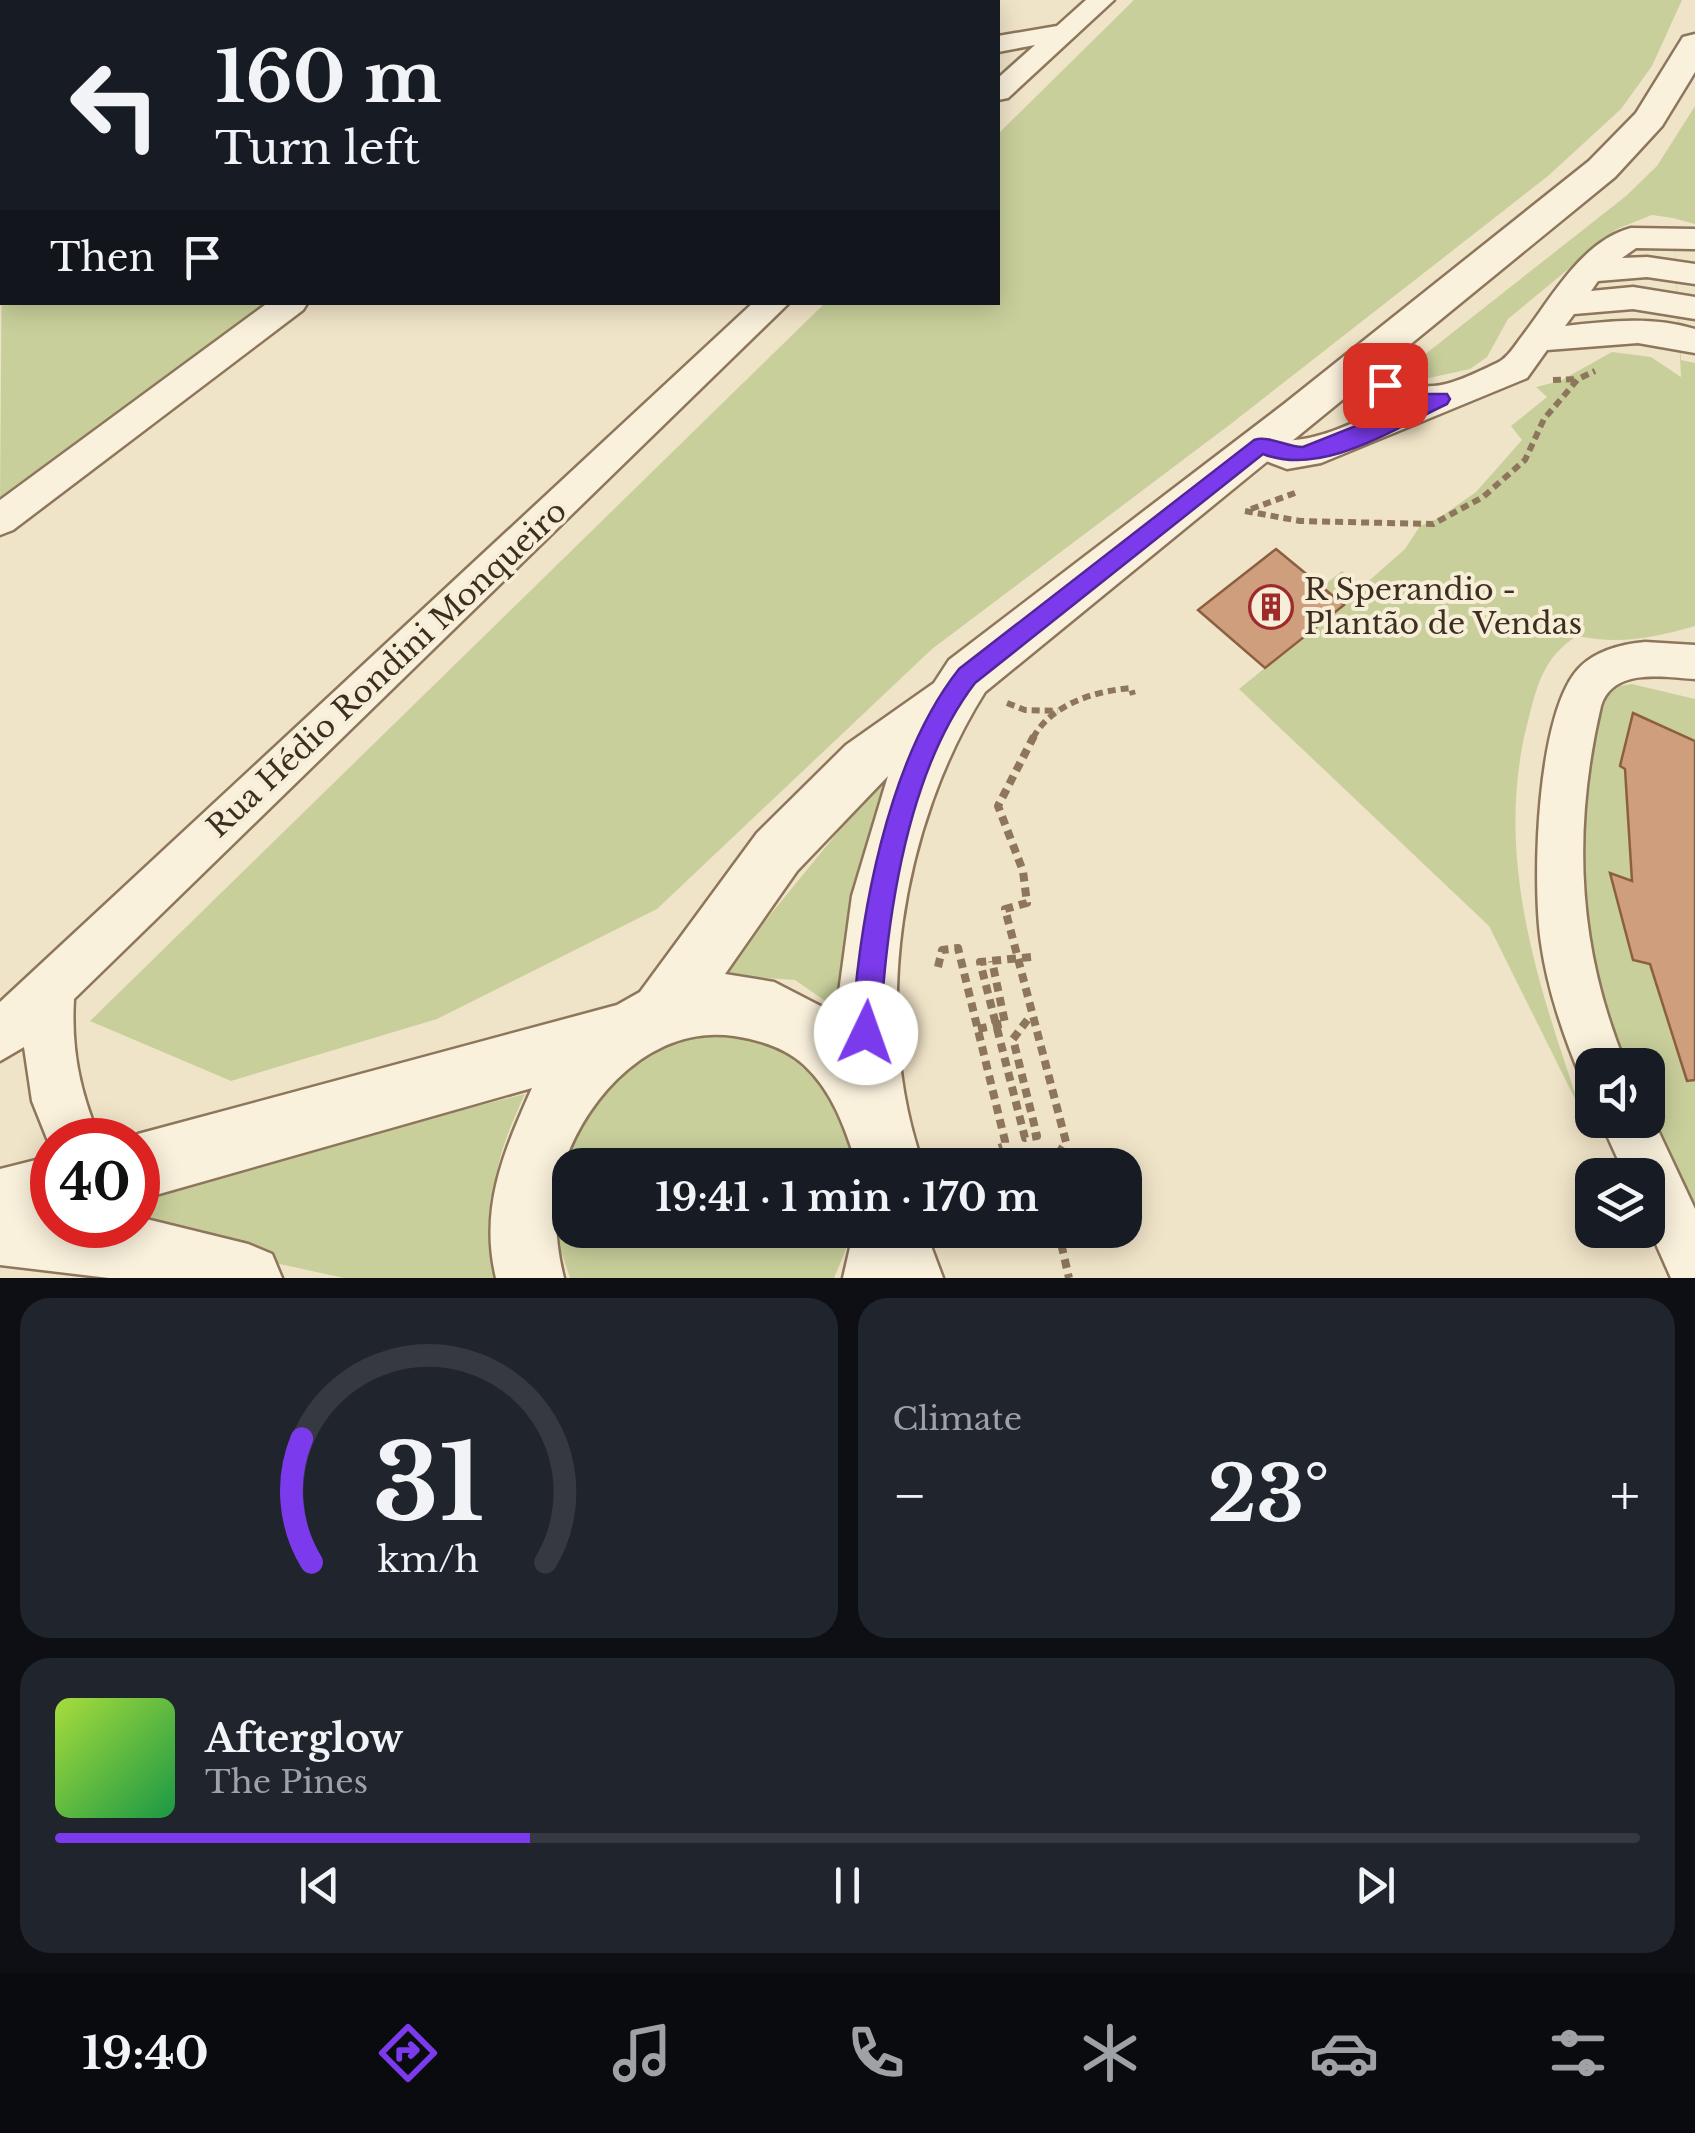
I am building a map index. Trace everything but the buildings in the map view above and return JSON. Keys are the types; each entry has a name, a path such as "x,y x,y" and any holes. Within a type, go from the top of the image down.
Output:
{"street":[{"path":"1000,90 1101,0"},
{"path":"1000,44 1066,32"},
{"path":"884,1140 866,1033 871,952 905,801 972,700 982,664 1360,366 1628,145 1666,96 1695,44"},
{"path":"1261,445 1287,455 1303,455 1337,445 1515,369 1589,272 1631,238 1695,239"},
{"path":"1589,272 1647,267 1695,274"},
{"path":"1565,304 1633,298 1695,308"},
{"path":"0,520 288,305"},
{"name":"Rua Hédio Rondini Monqueiro","path":"0,1036 771,305"},
{"path":"1539,339 1624,332 1680,334 1695,341"},
{"path":"1360,366 1407,397 1440,399"},
{"path":"1593,1048 1566,951 1559,896 1562,790 1585,690 1600,674 1620,663 1640,658 1695,662"},
{"path":"530,1278 525,1262 524,1194 541,1130 574,1074 641,1021 777,852 864,762 972,700"},
{"path":"50,988 46,1056 63,1118"},
{"path":"160,1161 641,1021 727,1000 788,1016 841,1056 884,1140"},
{"path":"1634,1138 1695,1269"},
{"path":"0,1202 30,1194"},
{"path":"0,1231 96,1241 248,1278"},
{"path":"877,1278 884,1248"},
{"path":"905,1248 916,1278"}],"path":[{"path":"1245,511 1300,521 1433,524 1482,497 1525,460 1544,419 1578,379 1607,365"},
{"path":"1062,1148 1066,1142 1005,909 1027,902 1023,871 998,806 1042,721 1098,691 1130,688 1133,695"},
{"path":"972,700 1025,710 1063,711"},
{"path":"938,967 942,950 958,948 1005,1141 1006,1146 999,1148"},
{"path":"978,1029 1005,1023 992,961 1031,957"},
{"path":"995,1026 1025,1138 1037,1136 1013,1038 1032,1014"},
{"path":"1062,1248 1069,1278"}],"green space":[{"path":"1134,0 1682,0 1652,66 1621,109 1548,176 1232,423 932,649 657,909 437,1019 231,1081 90,1021 823,305 1000,305 1000,132"},
{"path":"1695,106 1695,224 1652,215 1617,229 1508,319 1487,357 1470,369 1411,382 1400,374 1626,196 1657,166"},
{"path":"1673,218 1681,360 1695,363 1695,626 1636,639 1577,636 1566,644 1550,661 1540,681 1519,768 1515,818 1525,917 1575,1099 1489,926 1239,689 1343,605 1322,587 1342,571 1363,586 1405,549 1420,526 1439,518 1476,492 1522,440 1511,426 1547,397 1536,387 1560,381 1612,352 1651,357 1681,377"},
{"path":"1,305 274,305 0,504"},
{"path":"1632,684 1695,699 1695,1225 1656,1138 1665,1138 1665,1048 1616,1048 1584,953 1579,832 1604,696 1613,687"},
{"path":"891,767 834,1007 795,980 721,975"},
{"path":"752,1026 828,1078 852,1148 568,1148 591,1089 663,1032"},
{"path":"525,1094 505,1143 495,1184 495,1226 502,1278 344,1278 160,1238 160,1186"},
{"path":"560,1248 846,1248 834,1278 570,1278"}],"place":[{"name":"R Sperandio - Plantão de Vendas","path":"1271,607"}],"route":[{"path":"866,1033 871,952 905,801 947,702 967,676 1261,445 1287,455 1303,455 1337,445 1440,399 1419,401 1385,385"}]}
